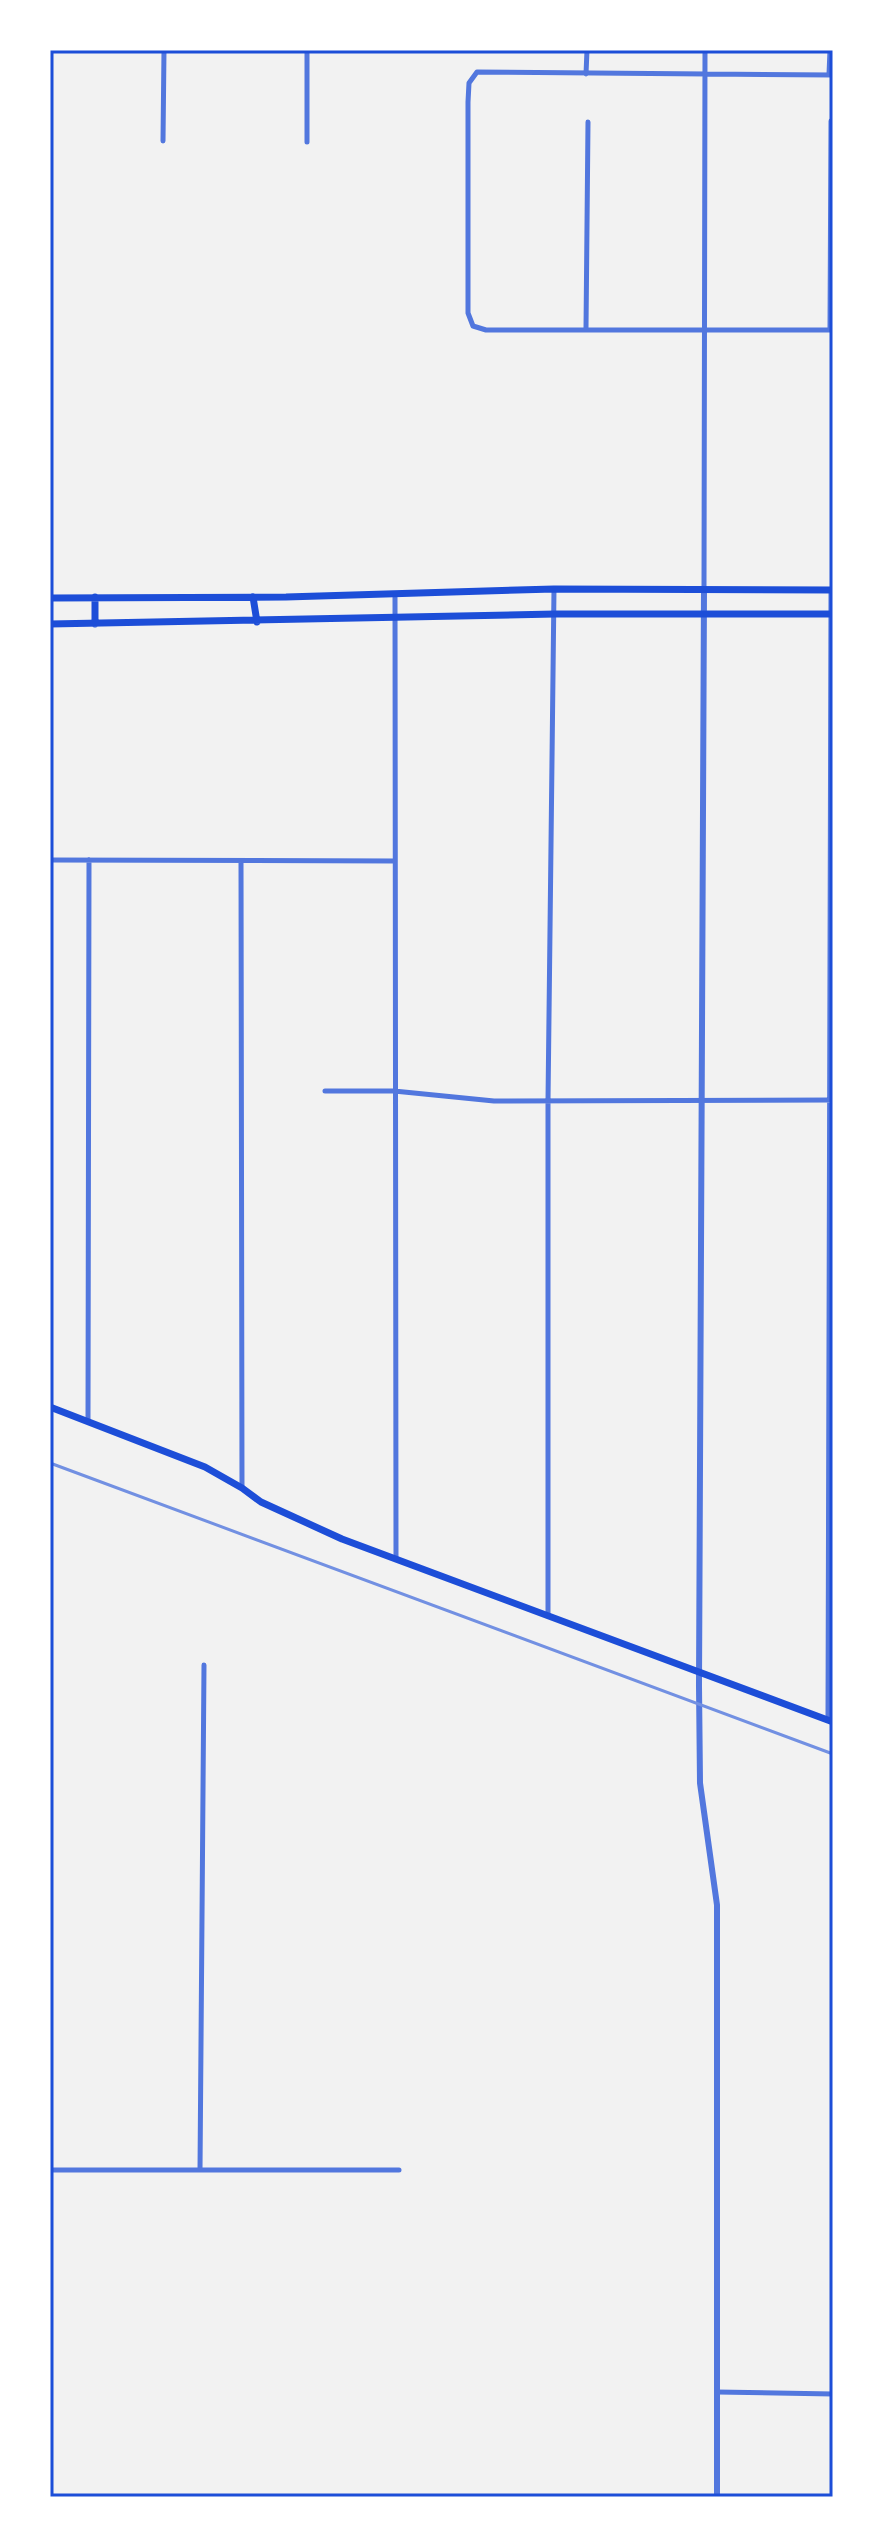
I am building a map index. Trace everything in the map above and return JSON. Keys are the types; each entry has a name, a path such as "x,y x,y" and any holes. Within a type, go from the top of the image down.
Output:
{"main road":[{"path":"50,598 253,597 554,589 832,590"},
{"path":"95,597 95,624"},
{"path":"253,597 257,622"},
{"path":"50,624 555,614 832,614"},
{"path":"50,1407 161,1448 242,1488 261,1502 342,1539 830,1721"}],"street":[{"path":"163,141 164,50"},
{"path":"307,50 307,142"},
{"path":"586,74 587,50"},
{"path":"705,50 699,1672 700,1783 717,1905 717,2497"},
{"path":"830,50 831,74 477,72 469,83 468,313 473,326 486,330 831,330 831,121"},
{"path":"586,329 588,122"},
{"path":"548,1617 548,1101 554,589"},
{"path":"830,1721 832,590"},
{"path":"395,594 396,1559"},
{"path":"50,860 395,861"},
{"path":"88,1421 89,860"},
{"path":"241,861 242,1488"},
{"path":"325,1091 394,1091 494,1101 831,1100"},
{"path":"200,2170 204,1665"},
{"path":"50,2170 399,2170"},
{"path":"717,2392 833,2394"}],"railway":[{"path":"50,1463 833,1754"}]}
